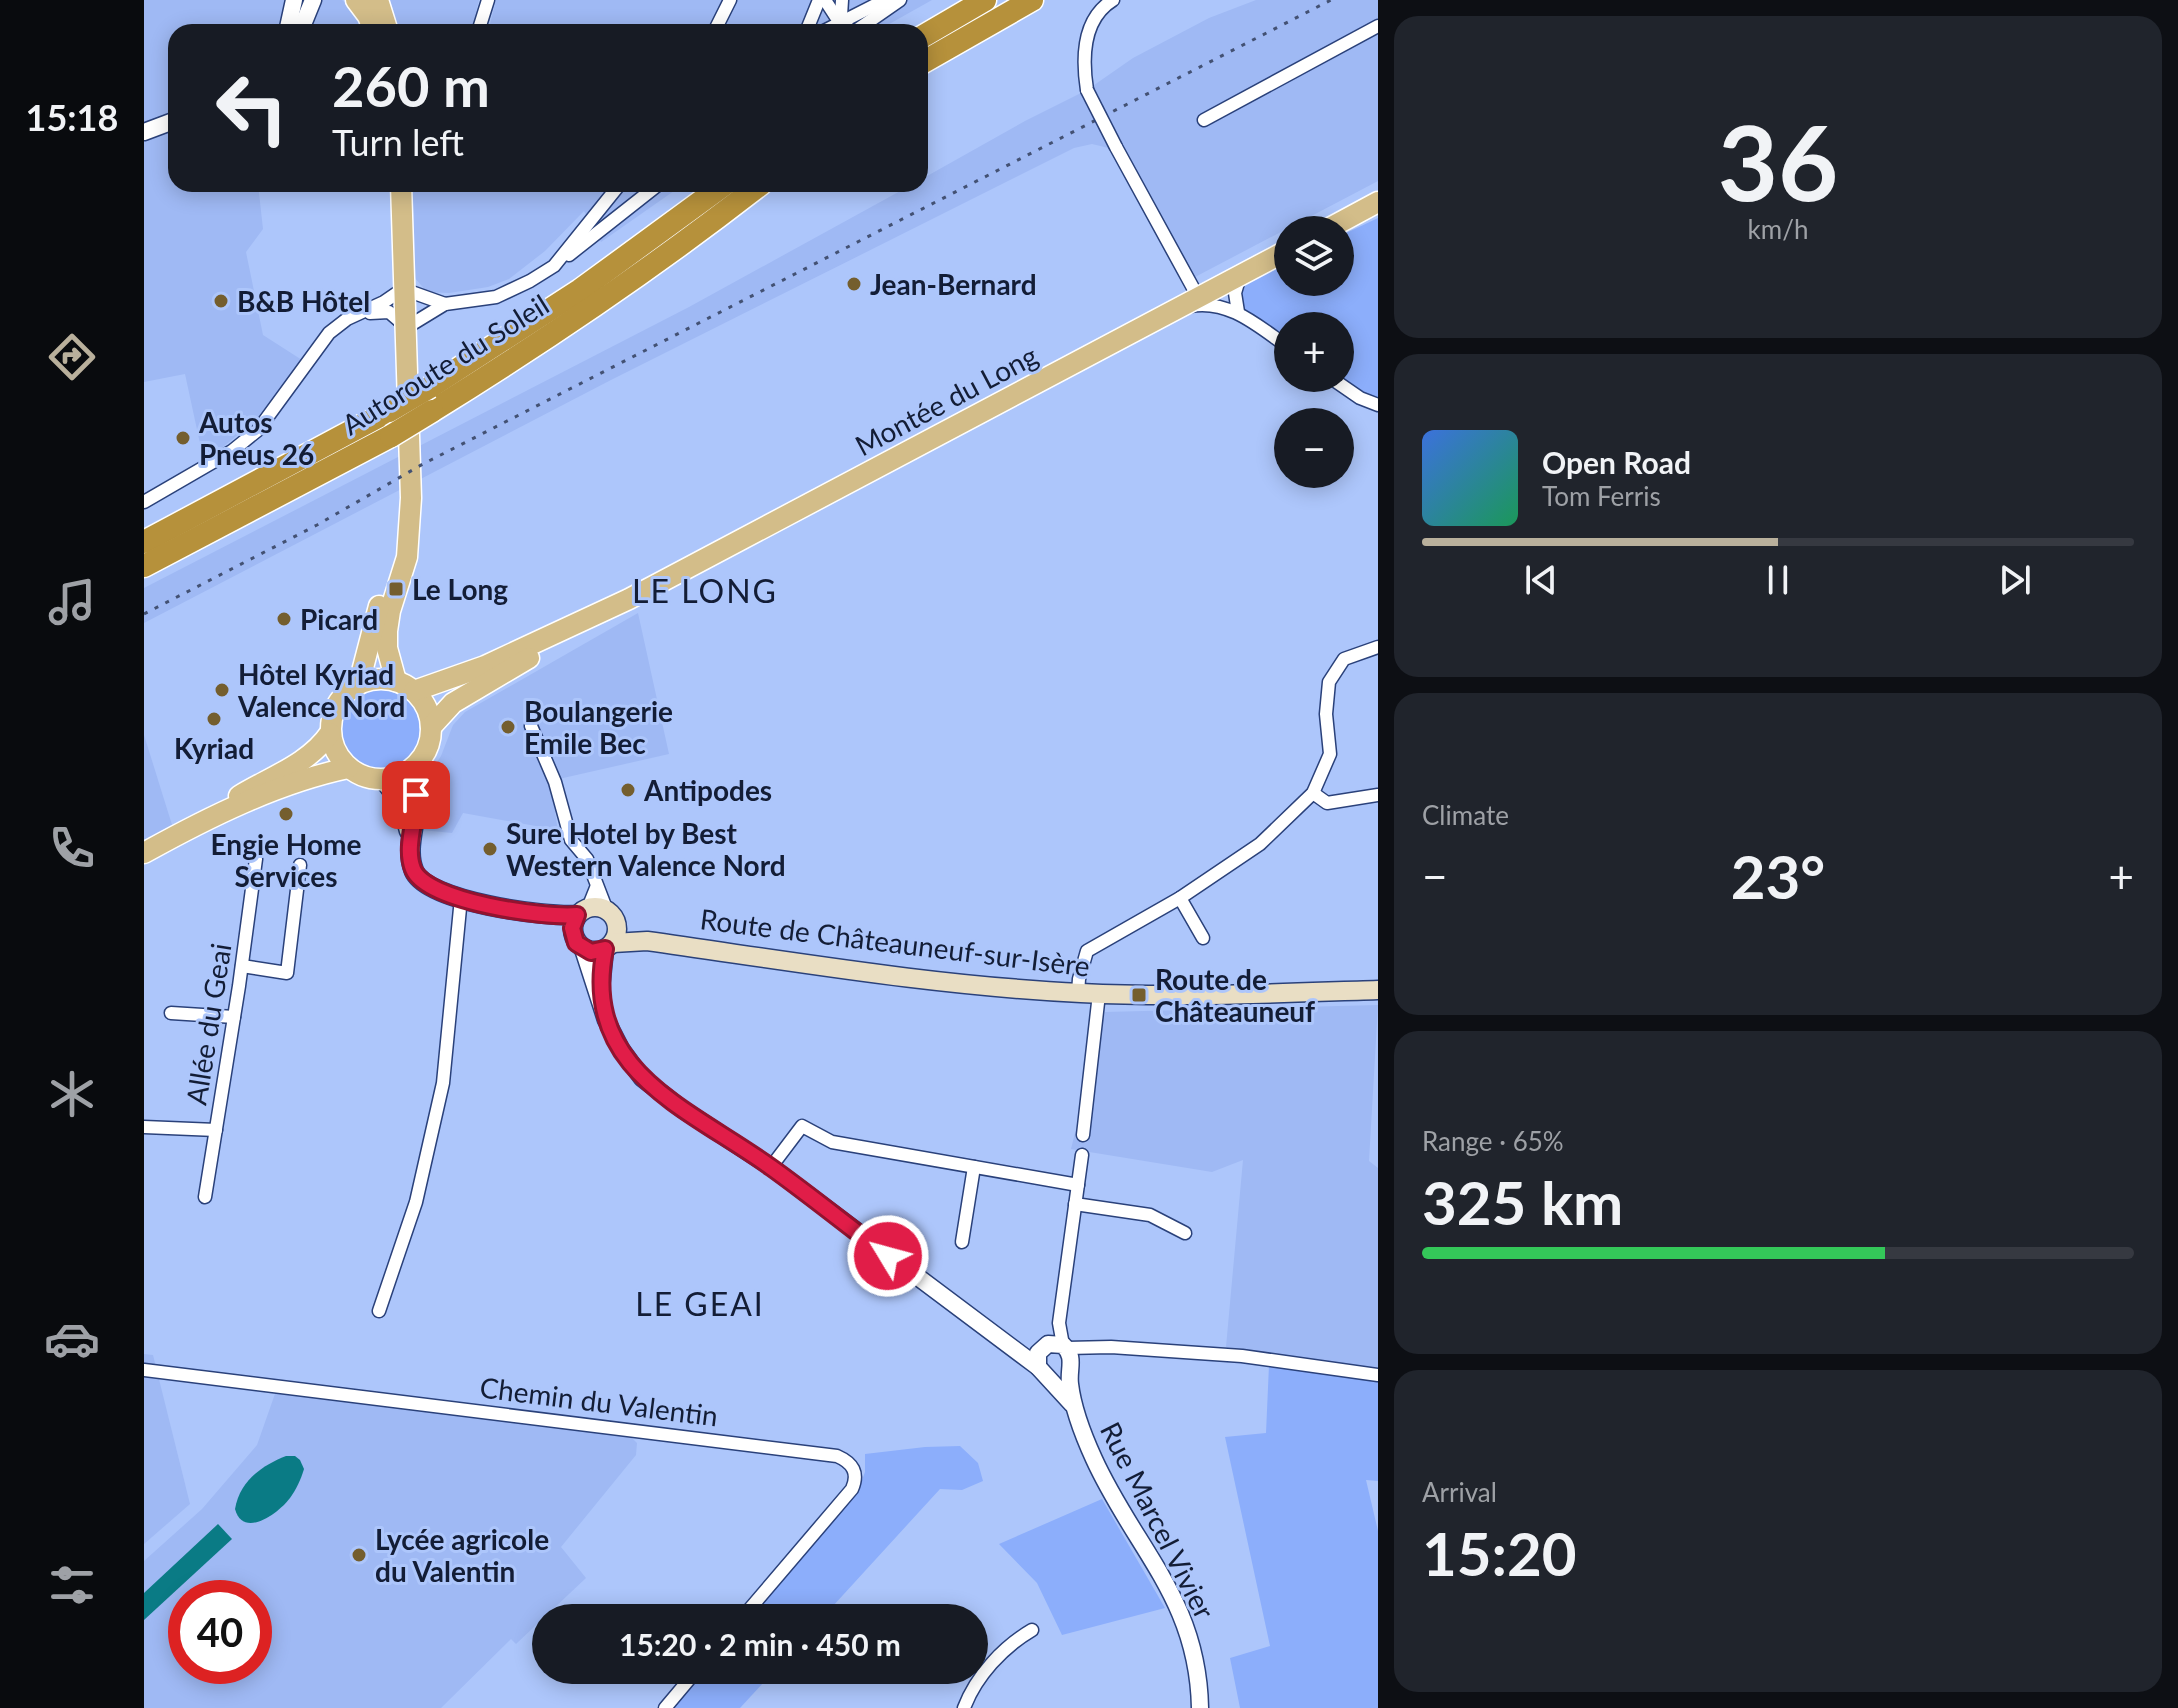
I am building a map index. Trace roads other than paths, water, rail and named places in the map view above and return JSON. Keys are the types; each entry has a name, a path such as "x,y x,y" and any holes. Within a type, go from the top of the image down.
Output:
{"highway":[{"path":"928,33 985,0"},
{"path":"928,59 1032,0"},
{"name":"Autoroute du Soleil","path":"144,542 430,387 580,290 714,192"},
{"name":"Autoroute du Soleil","path":"144,566 391,436 432,411 591,309 750,192"}],"main road":[{"path":"356,0 371,24"},
{"path":"378,0 386,24"},
{"path":"391,192 403,289"},
{"path":"402,192 410,521 407,557 390,611 387,648 405,686 423,701 431,727 428,748 407,773 384,780 371,779 348,768 339,758 330,733 330,722 338,702 359,683 377,679 405,686"},
{"path":"1354,216 1374,206"},
{"name":"Montée du Long","path":"431,727 453,703 629,599 1274,257"},
{"path":"359,683 387,577 410,521"},
{"name":"Montée du Long","path":"405,686 485,666 629,599"},
{"path":"144,853 296,764 323,743 330,733"},
{"path":"416,766 411,857 417,877 432,889 536,915 582,912 598,907 612,917 609,946 598,952 536,915"},
{"path":"201,822 302,781 348,768"},
{"path":"384,780 402,804 411,841"},
{"path":"578,942 572,928 582,912"},
{"name":"Route de Châteauneuf-sur-Isère","path":"612,917 647,941"},
{"name":"Route de Châteauneuf-sur-Isère","path":"609,946 647,941 977,985 1078,993 1163,995 1378,990"}],"street":[{"path":"289,24 294,0"},
{"path":"303,24 313,0"},
{"path":"480,24 488,0"},
{"path":"718,24 730,0"},
{"path":"810,24 822,0 840,24"},
{"path":"841,24 844,0 858,5 880,3"},
{"path":"865,24 900,0"},
{"path":"1113,0 1101,7 1086,38 1083,67 1087,90 1198,297"},
{"path":"844,24 880,3"},
{"path":"854,24 868,22"},
{"path":"1204,120 1378,26"},
{"path":"144,132 168,123"},
{"path":"554,266 614,192"},
{"path":"363,313 389,312 404,327 445,304 496,297 554,266 649,192"},
{"path":"1238,312 1235,293 1241,274"},
{"path":"144,502 205,468 258,430 329,333 347,319 403,289 445,304"},
{"path":"1178,308 1198,304 1238,312 1274,337"},
{"path":"1351,392 1378,405"},
{"path":"1078,993 1087,951 1180,898 1260,844 1313,793 1330,754 1326,714 1329,682 1344,659 1378,647"},
{"path":"531,726 555,782 571,840 587,859 596,888 612,917"},
{"path":"1313,793 1327,803 1378,795"},
{"name":"Allée du Geai","path":"205,1197 256,859"},
{"path":"242,966 287,973 300,865"},
{"path":"582,912 596,888"},
{"path":"379,1311 416,1202 443,1083 461,898"},
{"path":"1180,898 1203,938"},
{"name":"Rue Marcel Vivier","path":"578,942 613,1036 642,1078 682,1109 771,1167 1044,1372 1072,1404"},
{"path":"601,1002 609,946"},
{"path":"1083,1135 1099,994"},
{"path":"171,1013 234,1017"},
{"path":"771,1167 802,1126 832,1142 1078,1185"},
{"path":"144,1127 216,1130"},
{"path":"1082,1155 1055,1346 1037,1360 1044,1372 1057,1378 1096,1347"},
{"path":"962,1242 974,1167"},
{"path":"1075,1204 1150,1215 1185,1233"},
{"path":"1009,1346 1096,1347 1242,1356 1378,1375"},
{"path":"1055,1346 1070,1353 1070,1368"},
{"name":"Rue Marcel Vivier","path":"1070,1368 1072,1404 1098,1468 1178,1605 1185,1623 1195,1665 1200,1708"},
{"name":"Chemin du Valentin","path":"144,1370 837,1456 847,1460 855,1469 856,1480 852,1489 754,1604"},
{"path":"964,1708 1005,1648 1032,1630"},
{"path":"665,1708 685,1684"}],"railway":[{"path":"144,614 317,525 423,464 1331,0"}],"place":[{"name":"Jean-Bernard","path":"854,284"},
{"name":"B&B Hôtel","path":"221,301"},
{"name":"Autos Pneus 26","path":"183,438"},
{"name":"Le Long","path":"396,589"},
{"name":"Picard","path":"284,619"},
{"name":"Hôtel Kyriad Valence Nord","path":"222,690"},
{"name":"Kyriad","path":"214,719"},
{"name":"Boulangerie Emile Bec","path":"508,727"},
{"name":"Antipodes","path":"628,790"},
{"name":"Engie Home Services","path":"286,814"},
{"name":"Sure Hotel by Best Western Valence Nord","path":"490,849"},
{"name":"Route de Châteauneuf","path":"1139,995"},
{"name":"Lycée agricole du Valentin","path":"359,1555"}],"district":[{"name":"LE LONG","path":"705,590"},
{"name":"LE GEAI","path":"700,1303"}]}
